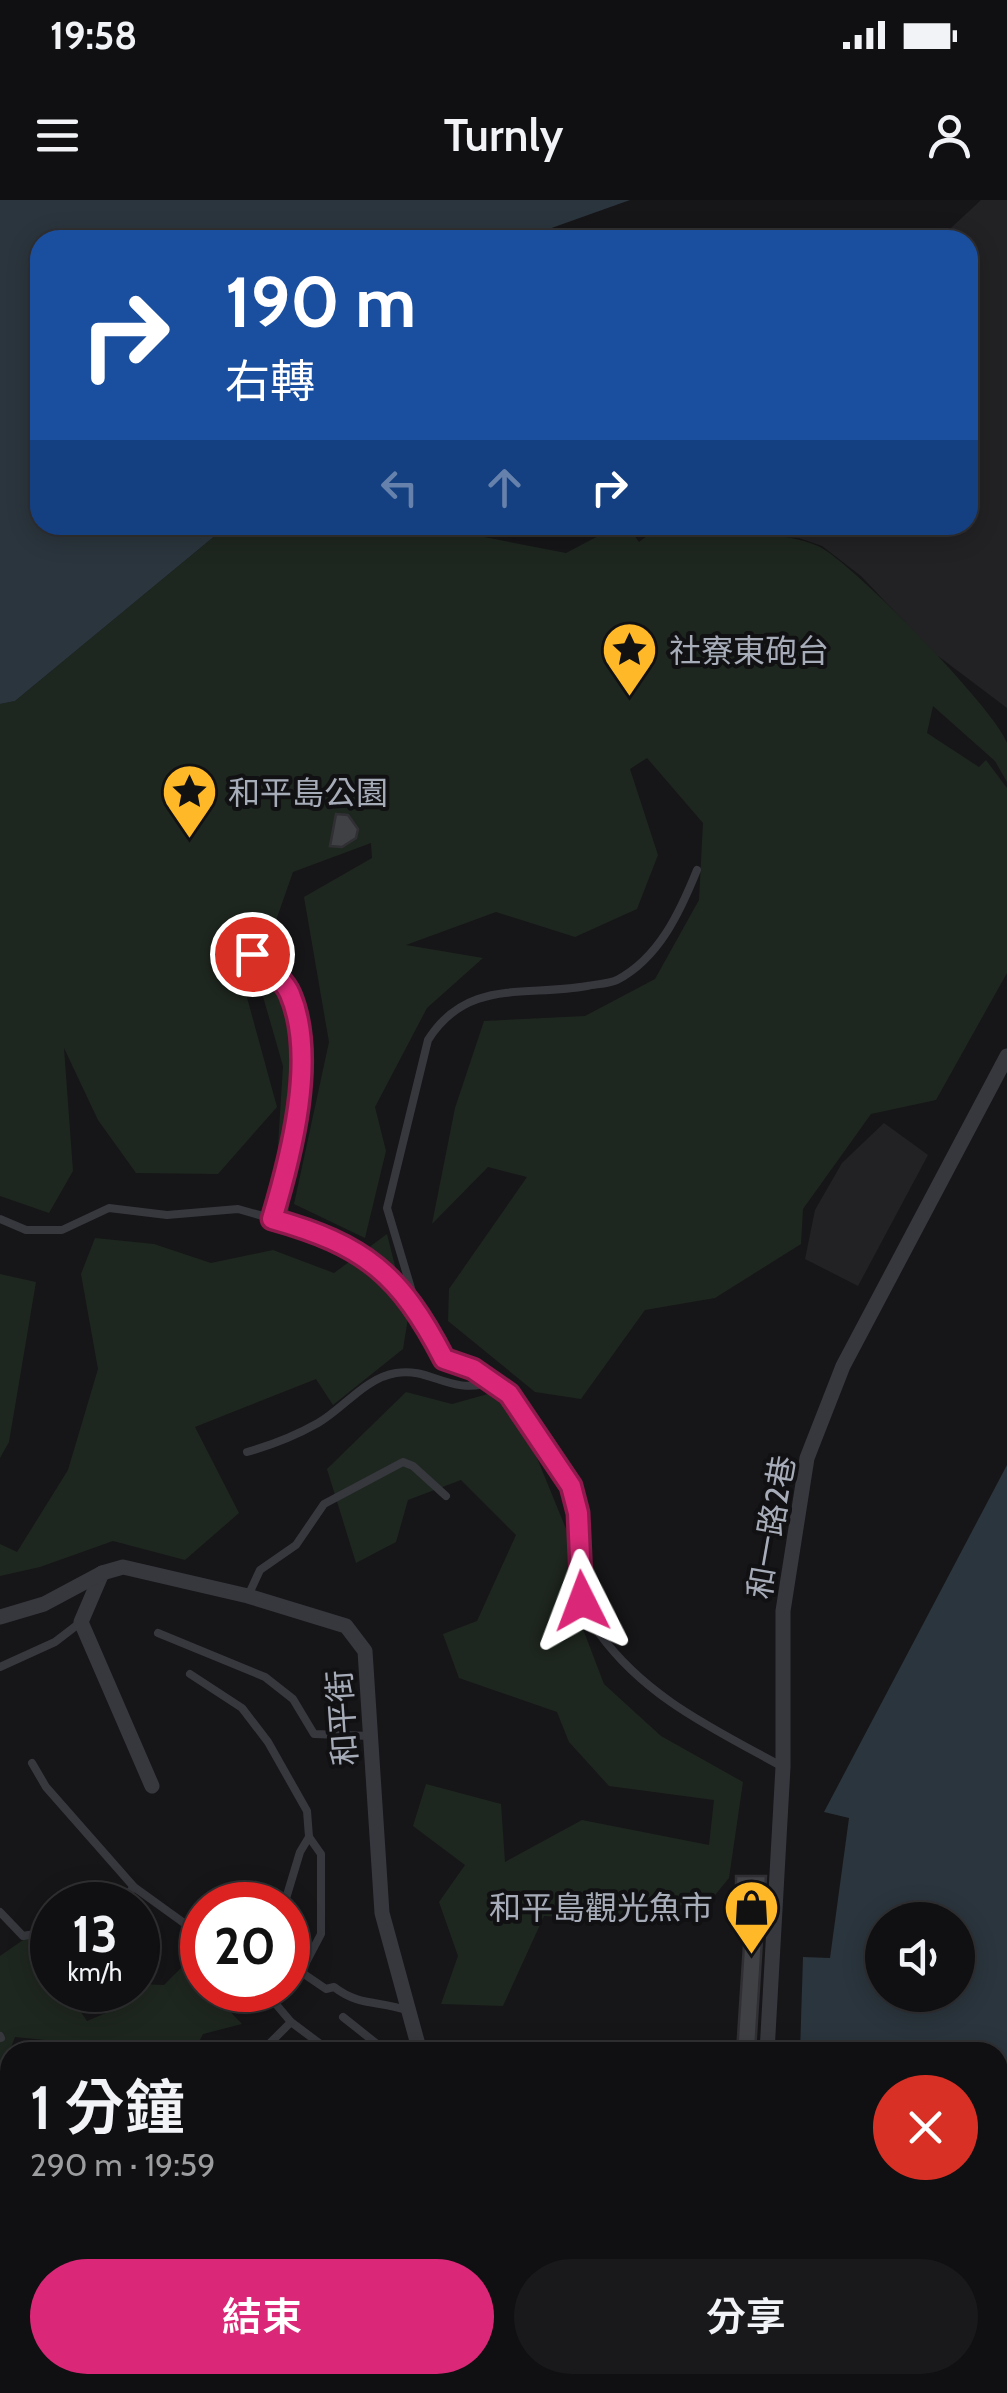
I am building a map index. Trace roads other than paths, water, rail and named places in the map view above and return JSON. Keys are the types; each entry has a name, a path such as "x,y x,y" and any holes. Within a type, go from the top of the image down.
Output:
{"street":[{"name":"和一路2巷","path":"768,2042 782,1767 783,1612 807,1458 843,1366 1007,1056"},
{"name":"和平街","path":"0,1616 44,1604 102,1573 124,1567 248,1596 346,1626 366,1651 382,1913 417,2042"},
{"path":"102,1573 81,1622 152,1786"}],"lane":[{"path":"697,870 676,921 641,961 615,981 560,991 511,991 468,1001 442,1018 428,1040 386,1196 416,1305 444,1359 509,1394 571,1486 578,1513 582,1601 598,1631 642,1683 670,1704 782,1767"},
{"path":"252,954 290,991 301,1037 300,1092 288,1166 272,1219"},
{"path":"0,1219 26,1230 62,1230 110,1208 167,1216 238,1209 323,1233 366,1255 389,1284 416,1305"},
{"path":"247,1452 277,1444 320,1422 376,1380 394,1373 468,1390 493,1382"},
{"path":"248,1596 260,1570 296,1544 324,1504 340,1492 403,1462 446,1496"},
{"path":"0,1667 56,1642 81,1622"},
{"path":"158,1634 266,1678 293,1699 314,1734 371,1736"},
{"path":"190,1674 242,1708 268,1742 308,1811 309,1838 321,1854 321,1934 300,1972 326,1990 334,1986 354,2002 386,2002 409,2010"},
{"path":"32,1763 46,1787 130,1882"},
{"path":"291,1882 300,1852 309,1838"},
{"path":"0,1912 22,1936 30,1935"},
{"path":"283,2012 318,2042"},
{"path":"343,2017 374,2042"},
{"path":"271,2042 291,2022"}],"place":[{"name":"社寮東砲台","path":"630,699"},
{"name":"和平島公園","path":"189,841"},
{"name":"和平島觀光魚市","path":"752,1956"}]}
